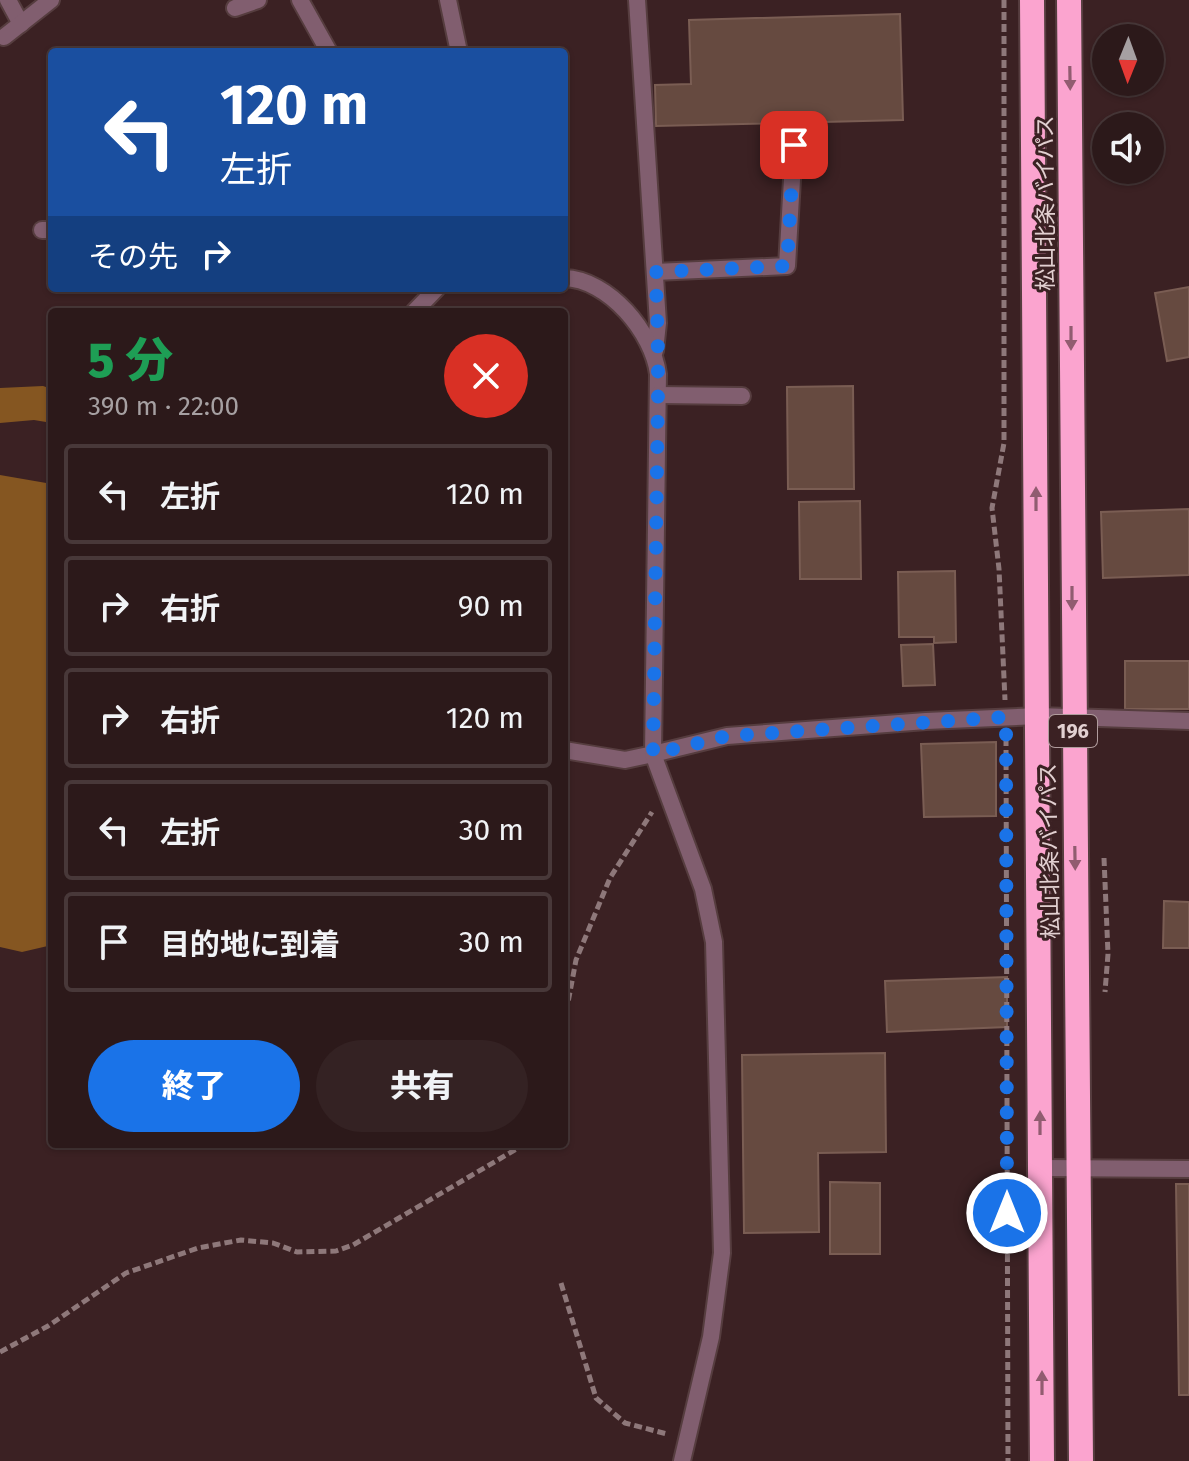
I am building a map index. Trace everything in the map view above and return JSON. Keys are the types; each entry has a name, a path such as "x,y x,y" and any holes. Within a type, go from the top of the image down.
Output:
{"highway":[{"name":"松山北条バイパス","path":"1032,0 1042,1461"},
{"name":"松山北条バイパス","path":"1069,0 1081,1461"}],"street":[{"path":"8,0 21,24"},
{"path":"4,37 51,0"},
{"path":"235,8 258,0"},
{"path":"300,0 327,48"},
{"path":"448,0 458,48"},
{"path":"637,0 658,323 655,351 658,395 653,754 703,889 714,942 722,1253 711,1337 682,1461"},
{"path":"655,272 787,266 794,145"},
{"path":"568,279 594,286 614,300 655,351"},
{"path":"418,308 433,292"},
{"path":"658,395 742,396"},
{"path":"568,751 625,760 727,736 1006,717 1189,721"},
{"path":"1041,1168 1189,1169"}],"path":[{"path":"1004,0 1004,443 992,508 999,569 1006,717 1008,1461"},
{"path":"568,1003 576,960 610,878 665,787"},
{"path":"0,1352 48,1326 126,1273 198,1248 241,1240 273,1243 297,1252 336,1251 353,1245 518,1148"},
{"path":"561,1283 596,1398 625,1423 686,1438"}],"shaded area":[{"path":"0,388 48,388 48,422 34,420 0,423"},
{"path":"0,475 48,483 48,946 22,952 0,947"}],"building":[{"path":"900,14 903,120 656,126 655,85 691,84 689,20"},
{"path":"1189,287 1189,357 1167,361 1155,293"},
{"path":"853,386 854,489 788,489 787,387"},
{"path":"860,501 861,579 800,579 799,502"},
{"path":"1189,509 1189,575 1103,578 1101,512"},
{"path":"955,571 956,642 934,643 934,637 899,637 898,572"},
{"path":"933,644 935,685 903,686 901,645"},
{"path":"1125,661 1189,661 1189,709 1125,709"},
{"path":"996,742 996,816 924,817 921,744"},
{"path":"1164,901 1189,902 1189,948 1163,948"},
{"path":"1007,977 1007,1027 887,1032 885,981"},
{"path":"885,1053 886,1152 818,1153 819,1232 744,1233 742,1055"},
{"path":"830,1182 880,1183 880,1254 830,1254"},
{"path":"1176,1184 1189,1184 1189,1395 1179,1395"}],"route":[{"path":"794,145 787,266 655,272 658,395 653,754 727,736 1006,717 1007,1213"}]}
